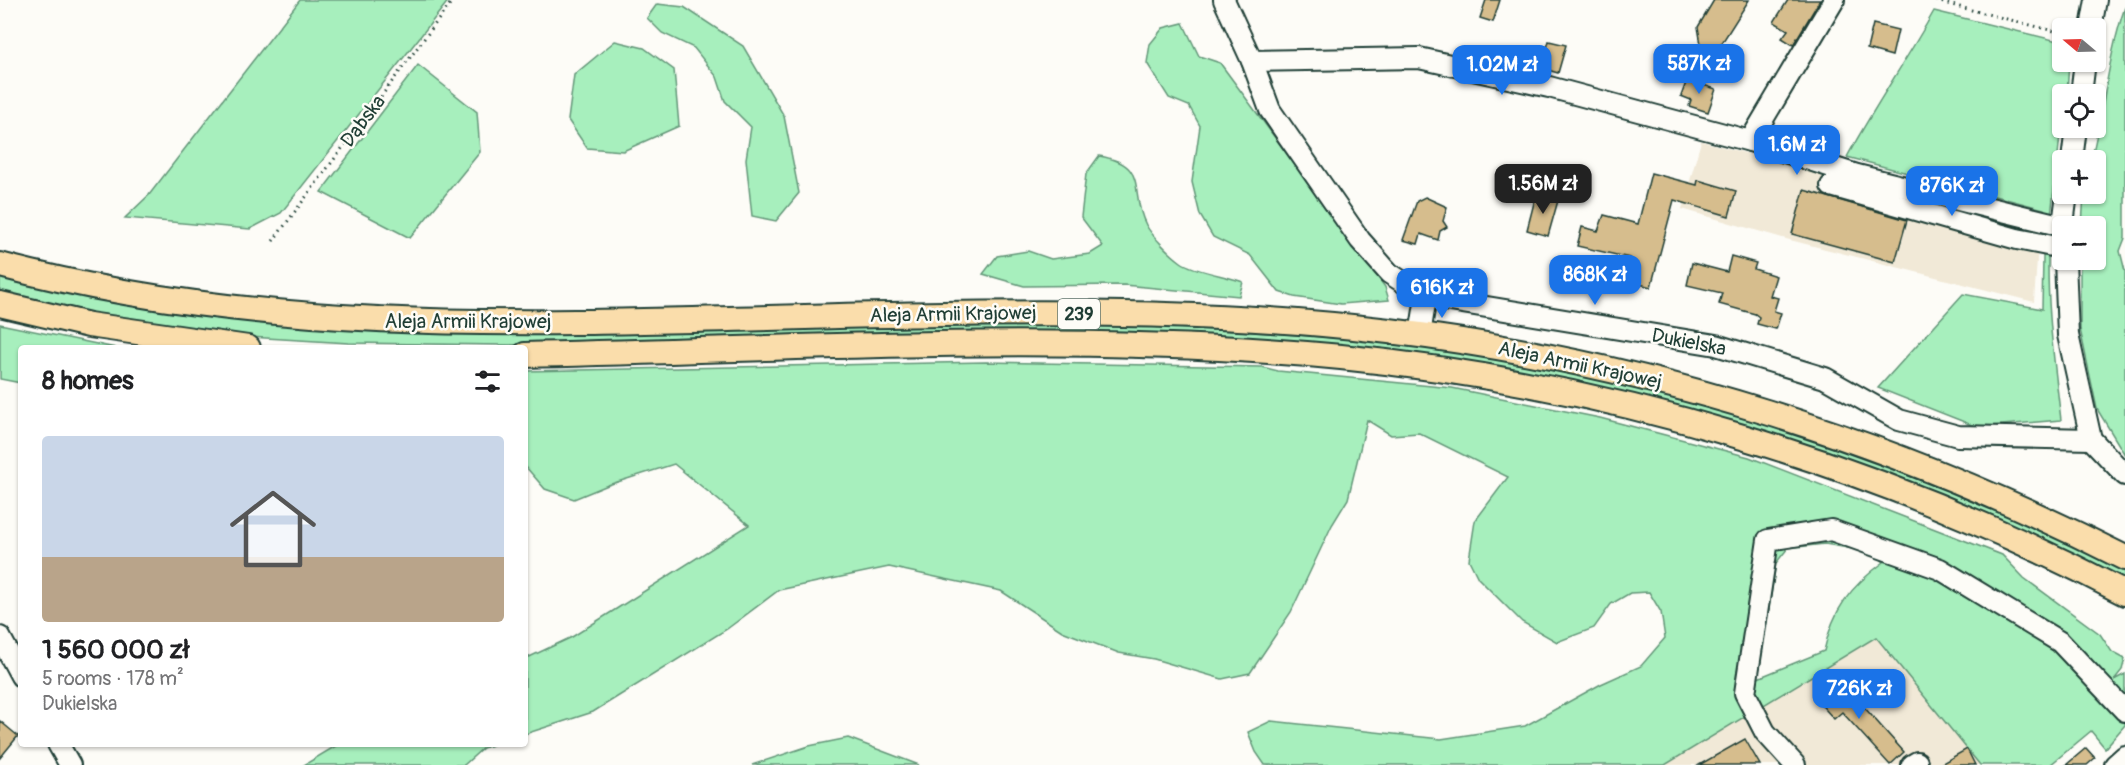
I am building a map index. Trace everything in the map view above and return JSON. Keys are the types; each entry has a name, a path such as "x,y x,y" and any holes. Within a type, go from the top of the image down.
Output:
{"main road":[{"name":"Aleja Armii Krajowej","path":"0,265 158,299 256,312 350,319 533,322 942,314 1132,314 1265,320 1420,335 1607,369 1760,410 1844,437 1975,488 2125,558"},
{"path":"0,304 89,325 227,345"},
{"name":"Aleja Armii Krajowej","path":"528,355 1078,344 1281,352 1435,369 1534,386 1629,406 1692,422 1813,459 1988,527 2125,593"}],"street":[{"name":"Dukielska","path":"1224,0 1252,61 1270,110 1360,240 1389,273 1426,297 1716,345 1825,378 1899,420 1958,436 2091,439"},
{"path":"1750,141 1834,0"},
{"path":"2093,18 2096,0"},
{"path":"1252,61 1419,58 1549,87 1750,141 1857,175 2052,222"},
{"path":"1831,186 2052,247"},
{"path":"2065,270 2068,335 2091,439 2125,475"},
{"path":"1420,335 1426,297"},
{"path":"1795,765 1765,732 1750,708 1745,693 1768,540 1831,530 1940,569 2060,642 2125,711"},
{"path":"1,641 18,671"},
{"path":"60,747 70,765"},
{"path":"2115,765 2125,756"}],"path":[{"name":"Dąbska","path":"273,241 453,0"},
{"path":"1936,1 2052,30"}],"shaded area":[{"path":"1701,141 2039,232 2034,302 1786,239 1682,209"},
{"path":"1876,637 1980,765 1665,765"}],"green space":[{"path":"300,0 449,0 281,213 250,229 125,218 149,195"},
{"path":"657,4 684,7 743,46 784,116 799,193 776,221 752,216 746,159 751,127 725,101 717,77 694,48 662,33 647,18"},
{"path":"2125,7 2125,238 2120,251 2125,271 2125,455 2097,409 2080,329 2080,270 2106,270 2106,216 2083,216 2083,204 2106,204 2106,150 2093,150 2096,138 2106,138 2106,86"},
{"path":"1934,11 2052,40 2052,72 2068,72 2068,84 2052,84 2052,138 2060,138 2059,150 2052,150 2053,204 2048,259 2051,328 2061,420 1977,427 1878,388 1963,294 2042,309 2044,209 1847,157"},
{"path":"1183,23 1199,56 1220,63 1385,287 1389,300 1341,304 1294,297 1279,292 1250,255 1213,237 1200,215 1192,182 1200,126 1189,106 1169,98 1147,63 1150,44 1163,28"},
{"path":"615,41 644,48 674,70 679,126 623,151 587,148 568,120 574,75"},
{"path":"418,65 477,112 480,152 410,238 321,192"},
{"path":"1099,156 1115,160 1126,166 1132,173 1146,225 1167,250 1186,265 1243,282 1239,296 1124,285 1024,286 983,274 997,256 1028,251 1051,259 1090,254 1103,246 1081,217 1086,174"},
{"path":"0,277 87,297 174,312 350,329 937,324 1108,326 1278,334 1448,351 1533,364 1644,388 1754,418 1808,436 1915,475 2027,522 2125,569 2125,583 2047,544 1494,369 763,340 505,345 349,343 249,337 91,315 0,294"},
{"path":"0,324 102,345 18,345 18,382 0,379"},
{"path":"986,362 1262,367 1278,371 1452,388 1600,418 1749,457 2002,555 2024,578 2100,634 2112,652 2125,659 2122,670 2114,680 2125,674 2125,725 2105,748 2091,731 2050,765 1980,765 1876,637 1665,765 1265,765 1256,752 1248,732 1271,721 1441,739 1525,726 1601,684 1641,666 1665,638 1661,612 1649,592 1630,593 1611,604 1594,628 1557,642 1522,622 1478,578 1469,560 1475,521 1508,477 1419,433 1391,435 1367,420 1348,499 1332,525 1291,612 1250,673 1222,679 1154,659 1119,653 1062,631 1001,591 889,567 779,590 727,629 593,712 528,733 528,658 572,637 749,525 674,464 608,485 574,499 545,489 528,469 528,371","holes":["1825,544 1871,552 1884,562 1852,590 1845,600 1832,623 1824,651 1758,678 1776,563 1788,548"]},
{"path":"848,738 919,765 752,765 809,746"},
{"path":"334,747 486,747 464,765 304,765"}],"building":[{"path":"1486,0 1500,0 1493,22 1480,18"},
{"path":"1714,0 1749,0 1713,57 1702,50 1698,27"},
{"path":"1788,0 1820,0 1793,45 1782,38 1788,30 1774,22"},
{"path":"1873,24 1898,30 1892,56 1867,49"},
{"path":"1549,41 1566,45 1558,73 1541,68"},
{"path":"1687,80 1716,89 1708,112 1689,106 1691,100 1681,96"},
{"path":"1651,173 1697,185 1698,180 1736,191 1729,216 1674,200 1651,287 1624,280 1630,258 1577,246 1582,227 1598,231 1604,215 1638,224"},
{"path":"1804,190 1907,220 1895,262 1792,234"},
{"path":"1545,194 1559,197 1548,236 1527,230 1535,199 1543,201"},
{"path":"1425,197 1447,207 1443,221 1447,227 1440,231 1438,240 1421,234 1418,244 1403,240 1417,201"},
{"path":"1731,256 1756,263 1754,269 1776,276 1770,296 1778,298 1774,311 1781,313 1776,329 1757,324 1759,317 1755,314 1719,304 1722,293 1687,285 1692,263 1727,272"},
{"path":"1839,679 1904,752 1890,765 1842,712 1834,719 1816,699"},
{"path":"0,721 18,736 0,758"},
{"path":"1745,739 1760,765 1699,765"},
{"path":"2086,748 2095,758 2087,765 2066,765"},
{"path":"1967,749 1975,765 1939,765"}]}
